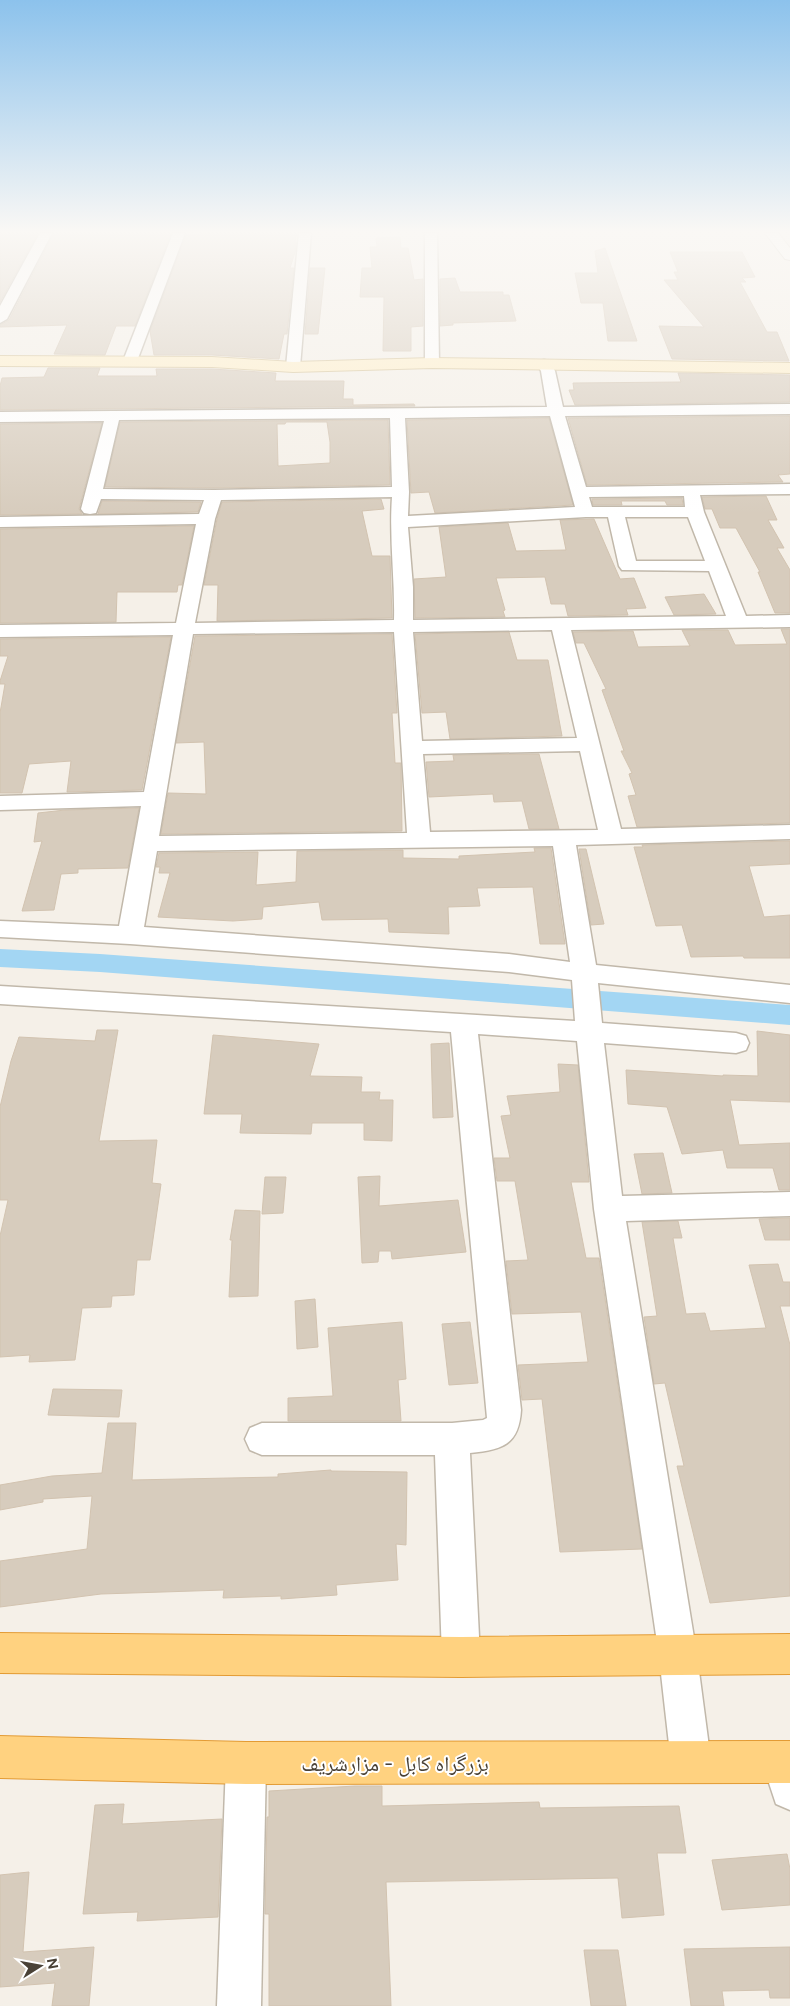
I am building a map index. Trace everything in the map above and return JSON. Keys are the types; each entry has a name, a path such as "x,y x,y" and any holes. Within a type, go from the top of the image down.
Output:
{"highway":[{"path":"0,1653 461,1657 790,1654"},
{"name":"بزرگراه کابل - مزارشریف","path":"0,1757 246,1763 691,1762 788,1771"}],"main road":[{"path":"0,361 212,362 293,367 432,363 790,368"}],"street":[{"path":"130,362 143,327"},
{"path":"293,367 297,327"},
{"path":"432,327 432,363"},
{"path":"544,364 548,371 556,411 586,512"},
{"path":"0,417 790,409"},
{"path":"397,412 401,492 399,522 404,587 403,626 420,840"},
{"path":"86,521 113,415"},
{"path":"579,492 790,489"},
{"path":"691,490 695,512 738,621"},
{"path":"94,494 214,495 401,492"},
{"path":"130,935 184,629 206,519 214,495"},
{"path":"399,522 586,512 695,512"},
{"path":"615,512 628,566 717,566"},
{"path":"0,522 206,519"},
{"path":"0,632 790,621"},
{"path":"560,624 611,837"},
{"path":"413,748 589,744"},
{"path":"0,802 155,799"},
{"path":"147,844 564,838 790,832"},
{"path":"564,838 587,1003 609,1209 678,1656 691,1762"},
{"path":"0,929 130,935 509,963 587,1003 736,1043"},
{"path":"0,994 463,1022 587,1003 790,994"},
{"path":"262,1440 452,1439 489,1435 503,1426 504,1410 463,1022"},
{"path":"609,1209 790,1204"},
{"path":"452,1439 461,1657"},
{"path":"239,2006 246,1763"}],"building":[{"path":"66,327 116,327 105,355 54,354"},
{"path":"152,327 288,327 287,334 284,334 279,359 212,355 154,355 150,331"},
{"path":"306,327 319,327 318,334 305,334"},
{"path":"383,327 416,327 411,327 411,351 383,351"},
{"path":"606,327 632,327 637,341 608,341"},
{"path":"659,327 764,327 767,332 777,332 789,361 672,359"},
{"path":"48,368 100,368 97,376 157,376 156,369 212,369 276,373 275,381 344,381 343,399 353,399 353,405 414,404 415,406 0,410 2,378 44,377"},
{"path":"678,373 790,375 790,402 575,405 569,390 574,390 573,383 681,382"},
{"path":"790,416 790,474 778,475 783,482 587,485 568,418"},
{"path":"549,418 573,505 435,513 429,492 411,493 407,420"},
{"path":"388,420 390,485 214,488 105,487 120,422","holes":["286,422 327,422 330,442 330,463 278,466 277,424 285,424"]},
{"path":"102,423 79,509 82,514 0,515 0,424"},
{"path":"766,496 777,520 768,520 784,548 777,548 790,570 790,613 775,613 758,572 760,572 736,528 720,528 712,509 705,509 702,497"},
{"path":"682,498 683,505 667,505 665,501 621,501 622,505 593,505 592,499"},
{"path":"381,499 384,509 362,511 372,556 390,556 392,618 217,621 218,585 204,585 222,502"},
{"path":"102,501 201,502 198,512 98,514"},
{"path":"594,519 620,579 634,578 646,608 626,609 628,615 568,616 565,604 551,604 545,577 496,578 505,610 503,611 505,617 415,618 414,579 446,577 439,527 508,523 516,551 566,550 560,520"},
{"path":"194,526 182,585 178,585 177,592 117,592 116,622 0,623 0,529"},
{"path":"704,594 716,614 674,615 665,597"},
{"path":"781,629 790,629 790,823 637,827 628,796 636,795 629,774 632,773 621,751 624,751 602,690 606,689 584,643 576,643 573,632 633,631 638,647 690,646 682,630 728,630 735,645 787,644"},
{"path":"509,632 517,660 548,660 562,736 450,739 446,712 422,713 415,634"},
{"path":"392,634 397,713 392,713 395,763 401,763 402,831 161,834 168,793 206,794 204,742 176,743 195,636"},
{"path":"171,637 142,790 67,792 71,761 29,764 22,793 0,793 0,713 5,684 0,684 0,681 8,656 0,656 0,639"},
{"path":"539,754 559,829 529,829 522,801 494,802 493,794 429,797 426,762 454,761 453,755"},
{"path":"139,808 128,868 78,869 78,873 61,874 54,910 22,911 42,841 34,842 38,813 65,810"},
{"path":"790,841 790,864 749,866 764,917 790,915 790,958 744,958 743,956 691,957 682,925 656,926 634,847 643,847 642,845"},
{"path":"534,848 551,848 565,944 540,944 533,887 477,888 480,906 448,907 449,934 389,932 388,919 322,920 319,902 263,907 262,919 233,921 158,917 170,873 159,873 160,867 156,867 159,853 258,852 256,885 296,882 297,851 403,850 403,858 459,859 459,856 535,852"},
{"path":"579,849 586,849 604,924 591,925"},
{"path":"97,1030 118,1030 99,1141 157,1140 152,1183 161,1184 150,1260 137,1260 134,1295 112,1296 111,1307 82,1308 75,1360 29,1362 30,1355 0,1357 0,1236 8,1200 0,1200 0,1107 11,1061 19,1037 95,1041"},
{"path":"757,1031 790,1035 790,1102 730,1100 739,1145 790,1143 790,1190 779,1190 773,1168 727,1168 723,1150 682,1154 667,1107 628,1104 626,1070 723,1076 758,1076"},
{"path":"213,1035 319,1044 310,1076 362,1077 361,1092 380,1092 379,1100 393,1100 392,1141 364,1140 364,1123 312,1123 311,1134 240,1133 242,1114 204,1114"},
{"path":"449,1043 453,1117 433,1118 431,1044"},
{"path":"558,1064 578,1065 589,1182 571,1182 586,1258 599,1258 642,1549 560,1552 542,1399 522,1400 518,1365 588,1362 581,1312 512,1314 506,1261 528,1260 515,1181 497,1181 494,1158 510,1158 501,1116 511,1115 507,1096 560,1092"},
{"path":"663,1153 672,1193 642,1194 634,1154"},
{"path":"380,1176 379,1206 458,1200 466,1252 392,1259 391,1251 379,1251 378,1262 362,1263 358,1177"},
{"path":"265,1177 286,1177 283,1213 262,1214"},
{"path":"235,1210 260,1211 258,1296 229,1297 232,1240 230,1240"},
{"path":"790,1218 790,1240 765,1240 759,1219"},
{"path":"678,1221 682,1238 673,1238 686,1314 705,1313 710,1331 766,1328 749,1265 778,1264 783,1282 790,1282 790,1306 780,1306 790,1345 790,1596 710,1603 677,1466 684,1466 665,1383 654,1384 644,1317 657,1316 642,1222"},
{"path":"315,1299 318,1347 297,1349 295,1301"},
{"path":"402,1322 406,1379 398,1380 401,1421 288,1421 288,1398 333,1396 328,1328"},
{"path":"470,1322 478,1383 449,1385 442,1324"},
{"path":"53,1389 122,1390 119,1417 48,1415"},
{"path":"108,1423 136,1423 132,1480 278,1477 278,1474 331,1470 407,1472 406,1545 396,1544 398,1580 336,1585 337,1595 281,1599 281,1596 223,1598 224,1590 101,1594 0,1607 0,1561 87,1549 92,1496 43,1499 43,1502 0,1510 0,1485 52,1476 102,1473"},
{"path":"382,1786 382,1806 539,1802 540,1808 679,1806 686,1853 657,1853 664,1915 622,1918 618,1878 386,1882 391,2006 269,2006 269,1914 265,1914 269,1791"},
{"path":"124,1804 122,1824 222,1819 218,1917 137,1921 138,1912 83,1914 95,1805"},
{"path":"787,1854 790,1869 790,1905 722,1910 712,1860"},
{"path":"29,1872 23,1952 94,1947 89,2006 52,2006 55,1983 0,1987 0,1875"},
{"path":"790,1947 790,1998 770,1998 769,1990 722,1991 724,2006 691,2006 684,1949"},
{"path":"584,1950 618,1950 626,2006 591,2006"}],"waterway":[{"path":"0,958 100,963 790,1015"}]}
